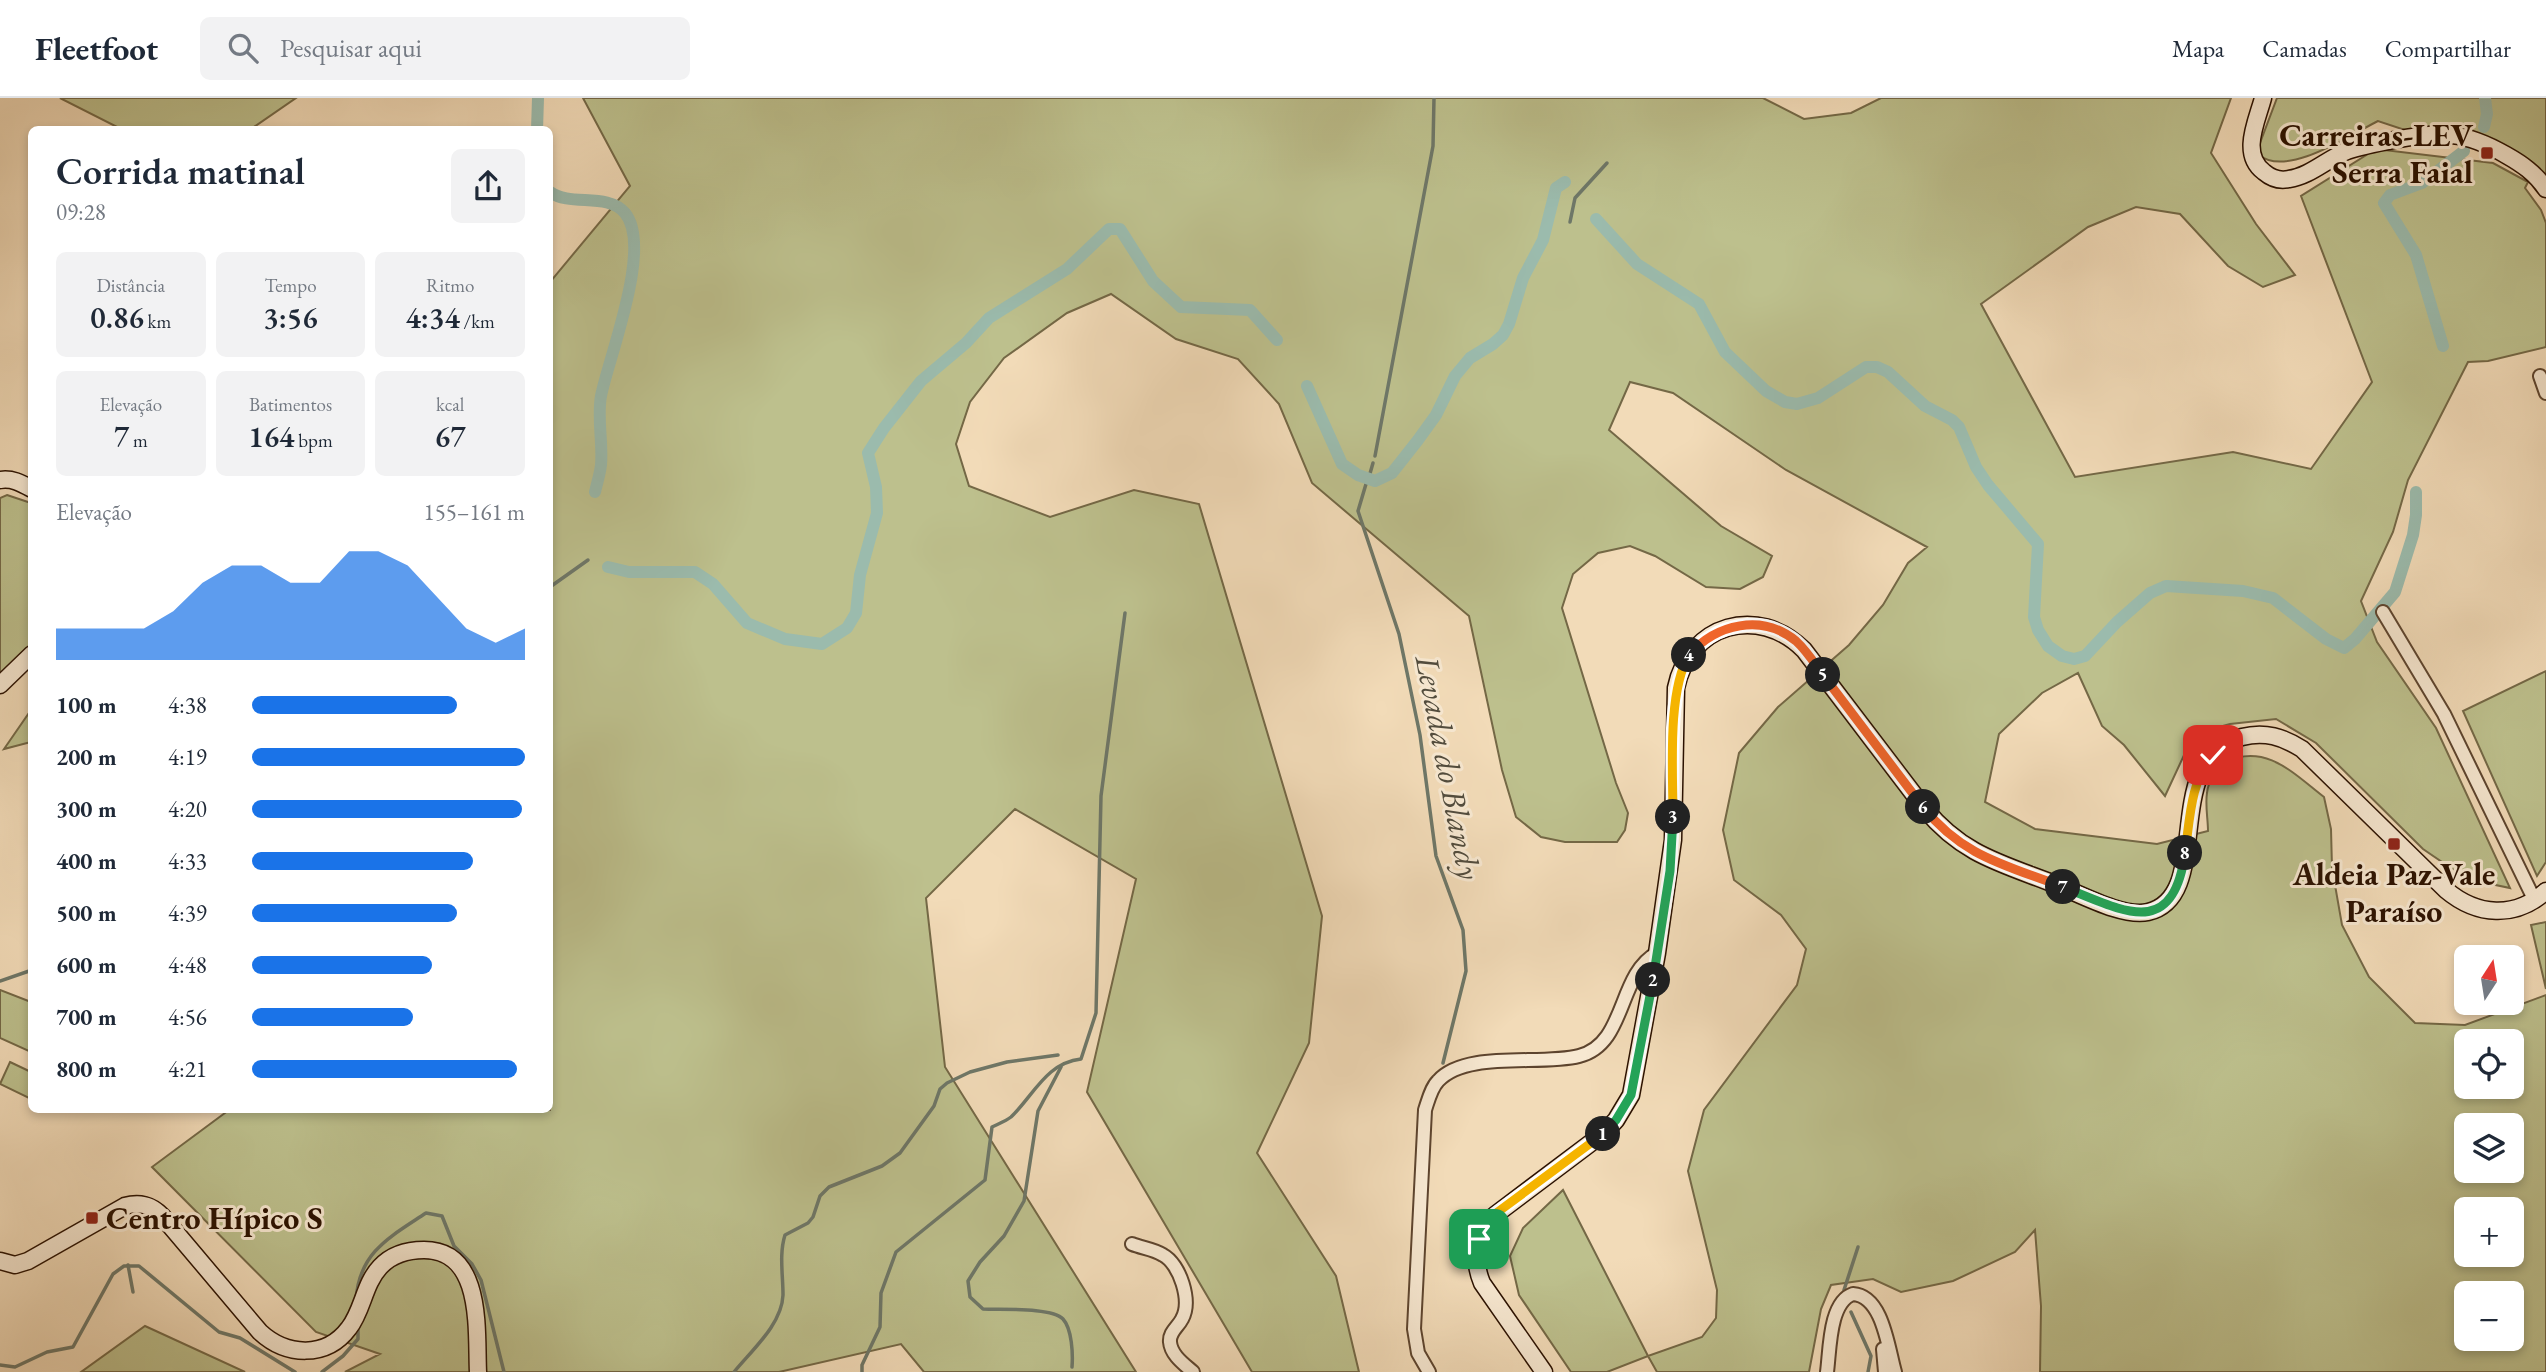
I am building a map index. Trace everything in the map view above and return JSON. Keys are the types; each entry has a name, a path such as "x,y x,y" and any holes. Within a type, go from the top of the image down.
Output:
{"main road":[{"path":"2263,98 2251,141 2252,154 2260,169 2274,178 2290,179 2299,176 2346,152 2420,135 2442,133 2469,137 2500,151 2532,172 2546,189"},
{"path":"0,480 8,479 28,487"},
{"path":"1544,1372 1482,1283 1476,1269 1476,1251 1479,1239 1495,1214 1604,1133 1625,1107 1635,1080 1673,839 1678,677 1689,654 1713,633 1736,625 1755,625 1773,628 1797,642 1947,834 1962,845 1999,863 2117,908 2147,912 2166,904 2173,896 2183,870 2193,799 2201,771 2220,747 2231,740 2256,734 2282,738 2302,749 2446,890 2469,906 2499,912 2524,906 2541,896"},
{"path":"0,685 28,658"},
{"path":"0,1261 15,1265 28,1261 125,1206 147,1206 162,1216 260,1332 271,1342 301,1351 327,1346 345,1333 373,1277 389,1259 412,1251 438,1252 459,1265 470,1282 474,1298 478,1372"}],"street":[{"path":"2540,376 2546,394"},
{"path":"2383,611 2444,714 2541,896"},
{"path":"1427,1371 1418,1353 1414,1329 1425,1110 1434,1084 1440,1078 1468,1064 1578,1056 1601,1046 1612,1030 1621,1003 1634,981 1649,958 1657,953"},
{"path":"1132,1244 1161,1253 1175,1266 1186,1307 1182,1320 1171,1333 1170,1344 1178,1359 1193,1372"},
{"path":"1827,1372 1836,1310 1844,1297 1857,1294 1872,1303 1881,1318 1895,1372"},
{"path":"1885,1338 1885,1372"}],"green space":[{"path":"60,98 296,98 255,126 115,126"},
{"path":"583,98 1763,98 1804,119 1851,113 1881,98 2231,98 2211,153 2256,224 2295,275 2263,287 2228,266 2180,214 2136,207 2088,227 1981,304 2075,477 2233,452 2311,469 2372,382 2301,196 2376,149 2493,163 2528,182 2525,188 2541,210 2546,223 2546,347 2488,361 2468,362 2408,480 2393,532 2361,601 2377,642 2436,728 2510,888 2467,879 2423,849 2316,743 2276,719 2230,724 2205,731 2185,753 2165,796 2124,745 2102,726 2078,673 2042,693 1999,734 1985,802 2035,829 2157,844 2208,831 2208,789 2213,775 2222,764 2240,757 2266,758 2290,770 2324,797 2331,829 2332,868 2342,925 2369,977 2415,1023 2465,1025 2492,1015 2524,1015 2524,1003 2546,995 2546,1372 2040,1372 2041,1306 2035,1230 2015,1252 1953,1281 1901,1292 1873,1279 1831,1285 1821,1309 1809,1372 1657,1372 1648,1356 1702,1337 1716,1318 1717,1290 1688,1171 1704,1110 1797,985 1806,949 1781,915 1734,880 1723,830 1739,753 1778,707 1849,645 1883,605 1908,563 1927,547 1786,470 1673,393 1630,382 1609,430 1721,526 1772,556 1763,577 1740,589 1706,587 1655,556 1630,546 1598,553 1573,574 1562,608 1616,783 1628,813 1625,830 1617,842 1565,842 1541,837 1516,817 1502,770 1469,616 1312,483 1279,404 1238,359 1176,339 1111,294 1067,313 1004,358 970,402 956,444 969,486 1050,517 1134,490 1199,504 1322,916 1309,1043 1257,1153 1336,1276 1359,1372 1252,1372 1087,1092 1136,879 1015,809 926,898 945,1067 1136,1372 924,1372 901,1344 779,1372 345,1372 380,1354 316,1332 152,1167 225,1113 553,1113 553,278 630,186"},
{"path":"2277,98 2546,98 2546,175 2477,138 2420,135 2378,121 2302,158 2271,161 2259,155 2260,143"},
{"path":"7,495 28,502 28,650 0,677 0,498"},
{"path":"2546,671 2546,862 2537,876 2463,711"},
{"path":"28,714 28,743 4,749"},
{"path":"2546,922 2546,989 2531,925"},
{"path":"0,990 28,1001 28,1051 0,1038"},
{"path":"10,1062 28,1071 28,1098 0,1084"},
{"path":"1563,1190 1648,1356 1607,1372 1571,1372 1519,1295 1510,1256 1523,1228"},
{"path":"145,1326 245,1372 81,1372"}],"waterway":[{"path":"537,126 538,98"},
{"name":"Levada do Blandy","path":"1375,456 1433,146 1434,98"},
{"path":"2484,127 2487,114 2485,98"},
{"path":"2443,346 2416,255 2384,203 2390,195 2422,183 2464,151"},
{"path":"1570,222 1575,198 1607,163"},
{"path":"1307,386 1342,464 1358,475 1375,481 1392,473 1436,415 1455,376 1470,358 1503,335 1523,278 1543,240 1556,188 1565,182"},
{"path":"553,193 568,199 609,203 625,213 632,229 632,275 601,396 601,465 595,492"},
{"path":"1596,219 1637,264 1699,304 1725,352 1766,391 1785,402 1797,404 1818,398 1866,367 1877,367 1888,372 1925,406 1952,420 1959,427 1976,467 1988,485 2038,544 2034,617 2048,646 2062,656 2074,659 2085,656 2117,622 2150,593 2166,586 2243,591 2273,598 2326,639 2344,648 2395,592 2413,535 2416,492"},
{"path":"608,567 629,572 695,572 713,584 747,623 785,639 822,644 847,628 856,613 860,575 877,513 876,487 868,453 884,428 921,381 966,343 989,318 1067,269 1109,229 1120,229 1153,281 1181,307 1250,310 1277,340"},
{"name":"Levada do Blandy","path":"1369,477 1373,463"},
{"name":"Levada do Blandy","path":"1366,484 1358,511 1399,634 1420,735 1436,856 1463,930 1466,971 1443,1063"},
{"path":"553,585 588,560"},
{"path":"862,1372 862,1365 880,1327 881,1293 896,1252 985,1180 992,1127 1011,1117 1050,1073 1069,1062 1081,1059 1096,1013 1101,796 1125,613"},
{"path":"0,981 28,971"},
{"path":"734,1372 765,1336 781,1306 785,1235 808,1223 813,1217 820,1196 829,1187 882,1166 900,1153 934,1106 940,1089 947,1083 970,1072 1007,1062 1058,1055"},
{"path":"1061,1067 1038,1111 1024,1201 1004,1236 980,1262 968,1281 970,1297 983,1309 1038,1311 1063,1319 1070,1335 1072,1367"},
{"path":"356,1300 363,1270 379,1247 426,1213 442,1216 454,1246 472,1264 481,1280 504,1372"},
{"path":"1844,1290 1858,1247"},
{"path":"128,1265 133,1292"},
{"path":"0,1365 15,1367 47,1352 73,1347 113,1274 124,1266 139,1266 219,1332 240,1338 295,1372"},
{"path":"1851,1312 1871,1356 1868,1372"},
{"path":"322,1372 343,1356 358,1339 358,1328"}],"place":[{"name":"Carreiras-LEV Serra Faial","path":"2487,153"},
{"name":"Aldeia Paz-Vale Paraíso","path":"2394,844"},
{"name":"Centro Hípico S","path":"92,1218"}],"route":[{"path":"1479,1239 1495,1214 1604,1133 1616,1120 1631,1095 1647,1017 1670,871 1676,688 1682,666 1689,654 1713,633 1736,625 1755,625 1773,628 1797,642 1947,834 1962,845 1999,863 2126,911 2147,912 2166,904 2173,896 2183,870 2196,784 2201,771 2213,755"}]}
